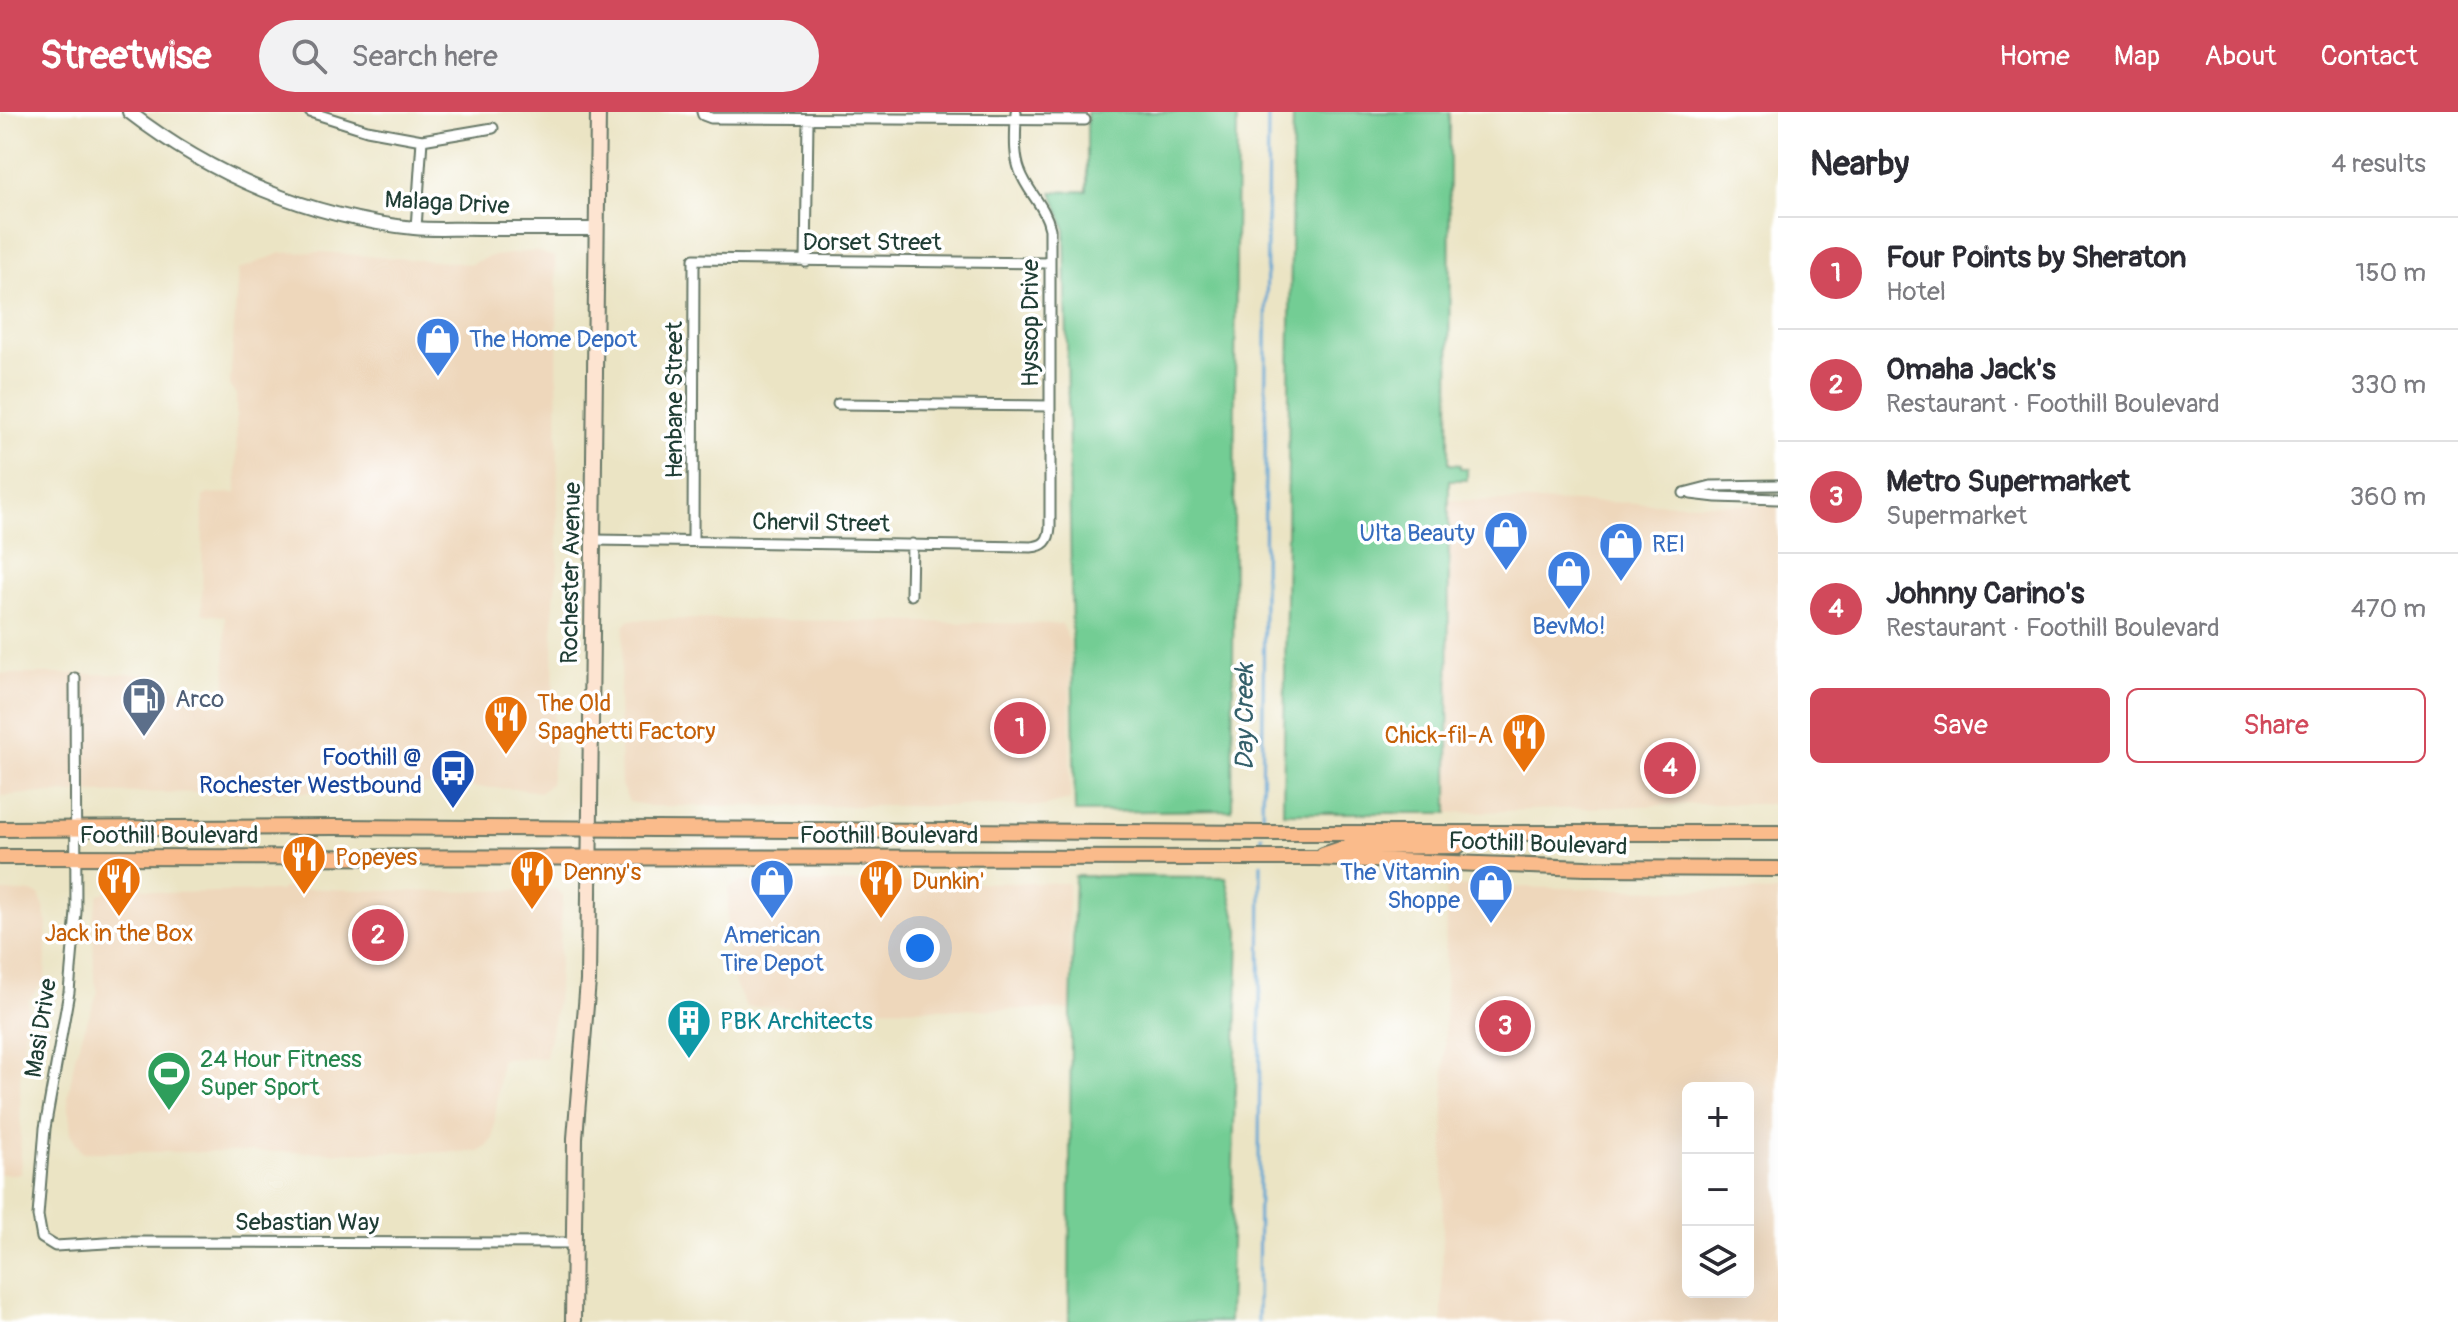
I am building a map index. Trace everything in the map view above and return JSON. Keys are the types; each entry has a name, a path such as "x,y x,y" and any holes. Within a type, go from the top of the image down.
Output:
{"main road":[{"name":"Rochester Avenue","path":"573,1322 575,1138 588,981 598,112"},
{"name":"Foothill Boulevard","path":"0,829 334,827 1778,833"},
{"path":"1315,858 1347,847 1458,846 1463,842 1465,833"},
{"name":"Foothill Boulevard","path":"0,857 1315,858 1586,868 1778,869"}],"street":[{"name":"Malaga Drive","path":"129,112 157,134 226,175 297,205 361,220 416,228 597,229"},
{"path":"310,112 367,130 422,140 493,128"},
{"path":"703,114 711,118 808,120 1016,116 1085,120"},
{"name":"Hyssop Drive","path":"1016,116 1016,151 1020,171 1048,217 1050,229 1050,527 1046,542"},
{"path":"806,262 808,120"},
{"path":"416,228 422,140"},
{"name":"Dorset Street","path":"694,259 1050,263"},
{"name":"Henbane Street","path":"693,541 694,259"},
{"path":"838,404 1050,406"},
{"path":"1778,485 1711,486 1684,493 1778,499"},
{"name":"Chervil Street","path":"594,540 1031,547 1046,542"},
{"path":"911,595 912,544"},
{"name":"Masi Drive","path":"42,1238 38,1216 45,1128 69,992 76,912 75,678"},
{"name":"Sebastian Way","path":"42,1238 55,1246 123,1242 575,1243"}],"shaded area":[{"path":"535,251 555,257 557,292 558,565 553,609 554,751 550,784 541,792 368,783 312,792 40,793 0,796 0,674 155,676 195,700 226,705 225,616 202,612 203,497 237,493 236,395 230,385 238,270 281,253 320,252 471,264 487,257"},
{"path":"1449,500 1778,505 1778,804 1448,813"},
{"path":"629,620 1062,624 1070,643 1070,800 1044,806 650,806 629,802 621,785 619,700 624,627"},
{"path":"740,882 1068,883 1071,1010 746,1007 735,984 726,945 729,888"},
{"path":"130,885 164,893 280,891 283,888 445,892 556,889 563,895 557,1001 546,1058 501,1059 493,1139 479,1152 82,1152 71,1135 68,1096 76,1052 98,992 94,977 93,917 99,894"},
{"path":"1446,886 1778,892 1778,1322 1442,1322"},
{"path":"0,892 32,892 39,895 47,925 45,980 29,1000 20,1079 21,1174 0,1174"}],"green space":[{"path":"1087,112 1237,112 1232,810 1075,812 1065,228 1052,192 1087,191"},
{"path":"1293,112 1450,112 1449,464 1467,469 1467,480 1449,480 1448,813 1283,813"},
{"path":"1075,876 1226,877 1239,931 1229,1322 1069,1322"}],"waterway":[{"name":"Day Creek","path":"1262,828 1268,112"},
{"name":"Day Creek","path":"1261,852 1262,836"},
{"name":"Day Creek","path":"1258,1322 1261,864"}],"place":[{"name":"The Home Depot","path":"438,378"},
{"name":"Ulta Beauty","path":"1506,572"},
{"name":"REI","path":"1621,583"},
{"name":"BevMo!","path":"1569,611"},
{"name":"Four Points by Sheraton","path":"1020,728"},
{"name":"Arco","path":"144,738"},
{"name":"The Old Spaghetti Factory","path":"506,756"},
{"name":"Johnny Carino's","path":"1670,768"},
{"name":"Chick-fil-A","path":"1524,774"},
{"name":"Foothill @ Rochester Westbound","path":"453,810"},
{"name":"Popeyes","path":"304,896"},
{"name":"Denny's","path":"532,911"},
{"name":"Jack in the Box","path":"119,918"},
{"name":"American Tire Depot","path":"772,920"},
{"name":"Dunkin'","path":"881,920"},
{"name":"The Vitamin Shoppe","path":"1491,925"},
{"name":"Omaha Jack's","path":"378,935"},
{"name":"Metro Supermarket","path":"1505,1026"},
{"name":"PBK Architects","path":"689,1060"},
{"name":"24 Hour Fitness Super Sport","path":"169,1112"}]}
